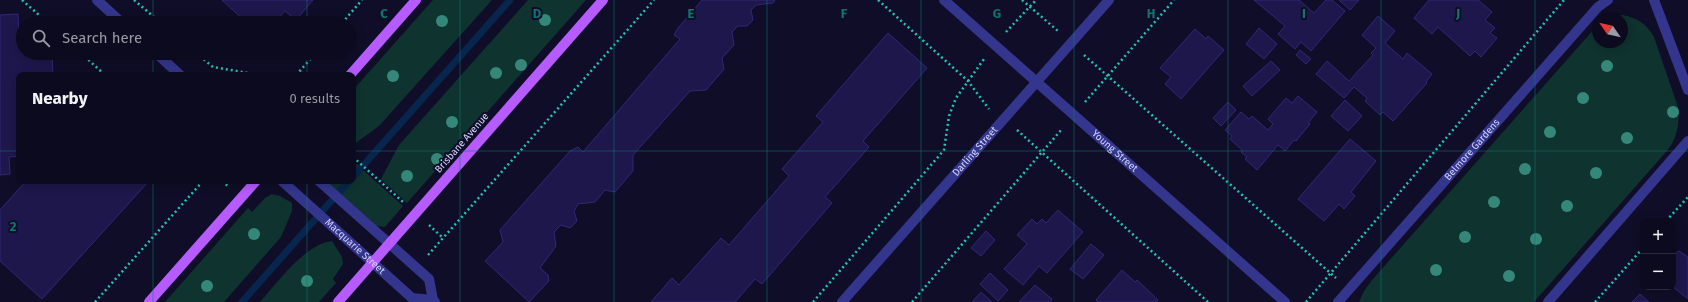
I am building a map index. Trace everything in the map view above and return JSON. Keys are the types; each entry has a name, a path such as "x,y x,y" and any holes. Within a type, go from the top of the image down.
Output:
{"main road":[{"path":"353,72 416,0"},
{"name":"Brisbane Avenue","path":"338,302 603,0"},
{"path":"150,302 253,184"}],"street":[{"path":"96,0 114,16"},
{"name":"Young Street","path":"944,0 1285,302"},
{"name":"Darling Street","path":"842,302 1109,0"},
{"name":"Belmore Gardens","path":"1338,302 1598,7 1608,0"},
{"path":"1654,0 1688,90"},
{"path":"164,60 177,72"},
{"path":"1548,302 1688,141"},
{"name":"Macquarie Street","path":"285,184 412,298 434,301 429,279 322,184"}],"path":[{"path":"22,0 40,16"},
{"path":"134,0 153,16"},
{"path":"348,16 362,0"},
{"path":"427,256 654,0"},
{"path":"878,0 968,81 987,108 1004,118 1208,302"},
{"path":"1022,0 1349,289"},
{"path":"813,302 944,150 949,116 956,98 994,44 1036,0"},
{"path":"912,302 1174,0"},
{"path":"1306,302 1564,0"},
{"path":"89,60 102,72"},
{"path":"204,60 213,67 242,72"},
{"path":"299,72 310,60"},
{"path":"356,160 406,204"},
{"path":"96,302 200,184"},
{"path":"1669,218 1688,196"},
{"path":"432,228 443,238"},
{"path":"1595,302 1640,251"}],"green space":[{"path":"433,0 492,0 379,126 356,143 356,87"},
{"path":"528,0 586,0 407,203 381,179 399,145"},
{"path":"1628,16 1641,22 1648,28 1654,37 1678,107 1679,119 1673,142 1666,152 1534,302 1359,302 1364,291 1372,280 1592,32 1592,48 1628,48"},
{"path":"356,164 403,206 385,227 377,226 329,184 356,184"},
{"path":"272,194 280,196 292,203 292,211 281,237 224,302 165,302 248,208 252,212 265,198"},
{"path":"332,241 342,257 343,264 333,279 336,283 319,302 260,302 283,275 302,257 312,249"}],"building":[{"path":"222,0 313,0 299,16 291,16 285,11 280,16 239,16"},
{"path":"702,0 775,0 773,3 756,5 751,10 753,20 747,26 738,26 732,32 734,45 722,58 724,69 706,90 690,91 633,155 633,171 615,192 605,190 595,202 578,204 574,211 577,221 570,228 561,225 554,232 556,246 540,268 548,275 549,281 529,302 485,261 503,242 500,230 570,151 578,147 583,152 680,39 674,35 678,28"},
{"path":"1254,0 1299,0 1314,13 1326,0 1332,0 1345,11 1311,51 1301,42 1295,49 1278,34 1285,26"},
{"path":"1339,0 1359,0 1350,10"},
{"path":"1429,0 1478,0 1492,12 1485,20 1495,28 1490,33 1497,38 1481,57 1475,51 1470,56 1438,27 1432,34 1414,18"},
{"path":"18,14 18,16 16,16 16,60 52,60 53,72 16,72 16,156 9,157 10,174 0,175 0,15"},
{"path":"1378,16 1395,31 1385,43 1403,59 1407,53 1432,74 1426,82 1427,83 1393,121 1383,112 1380,115 1365,101 1367,98 1354,87 1344,98 1316,74 1327,61 1349,81 1373,55 1371,53 1376,48 1362,35"},
{"path":"1259,28 1277,44 1264,59 1246,44"},
{"path":"1195,29 1206,39 1208,36 1224,50 1181,99 1165,84 1171,77 1160,68"},
{"path":"888,33 927,68 863,141 869,147 825,197 832,203 762,284 755,279 735,302 651,302 672,278 679,285 721,238 729,245 789,176 782,169 823,122 816,116"},
{"path":"1300,50 1311,59 1306,64 1296,55"},
{"path":"1271,61 1280,70 1252,96 1243,86"},
{"path":"1298,96 1317,112 1308,123 1310,124 1296,141 1294,140 1285,151 1278,145 1257,170 1245,159 1247,157 1230,139 1232,136 1225,130 1241,112 1249,119 1252,116 1268,130 1273,124 1268,119 1286,98 1292,103"},
{"path":"1345,100 1362,116 1348,131 1331,116"},
{"path":"1228,102 1236,110 1221,126 1213,118"},
{"path":"1350,139 1376,161 1351,192 1355,196 1344,209 1339,204 1324,221 1298,199"},
{"path":"23,184 146,184 42,299 0,261 0,210"},
{"path":"1058,210 1083,232 1047,273 1039,266 1023,285 1004,269 1027,244 1017,235 1032,219 1037,224 1042,219 1046,223"},
{"path":"986,231 995,240 981,256 971,248"},
{"path":"1091,244 1104,255 1083,279 1070,269"},
{"path":"1679,251 1688,257 1688,299 1676,289 1676,253"},
{"path":"1122,270 1135,282 1137,280 1158,300 1156,302 1098,302 1096,300"},
{"path":"990,273 1008,290 998,301 980,284"},
{"path":"1035,285 1052,299 1050,302 1019,302"},
{"path":"981,292 992,302 972,302"},
{"path":"1640,294 1649,302 1632,302"}],"waterway":[{"path":"356,174 510,0"},
{"path":"242,302 346,184"}]}
